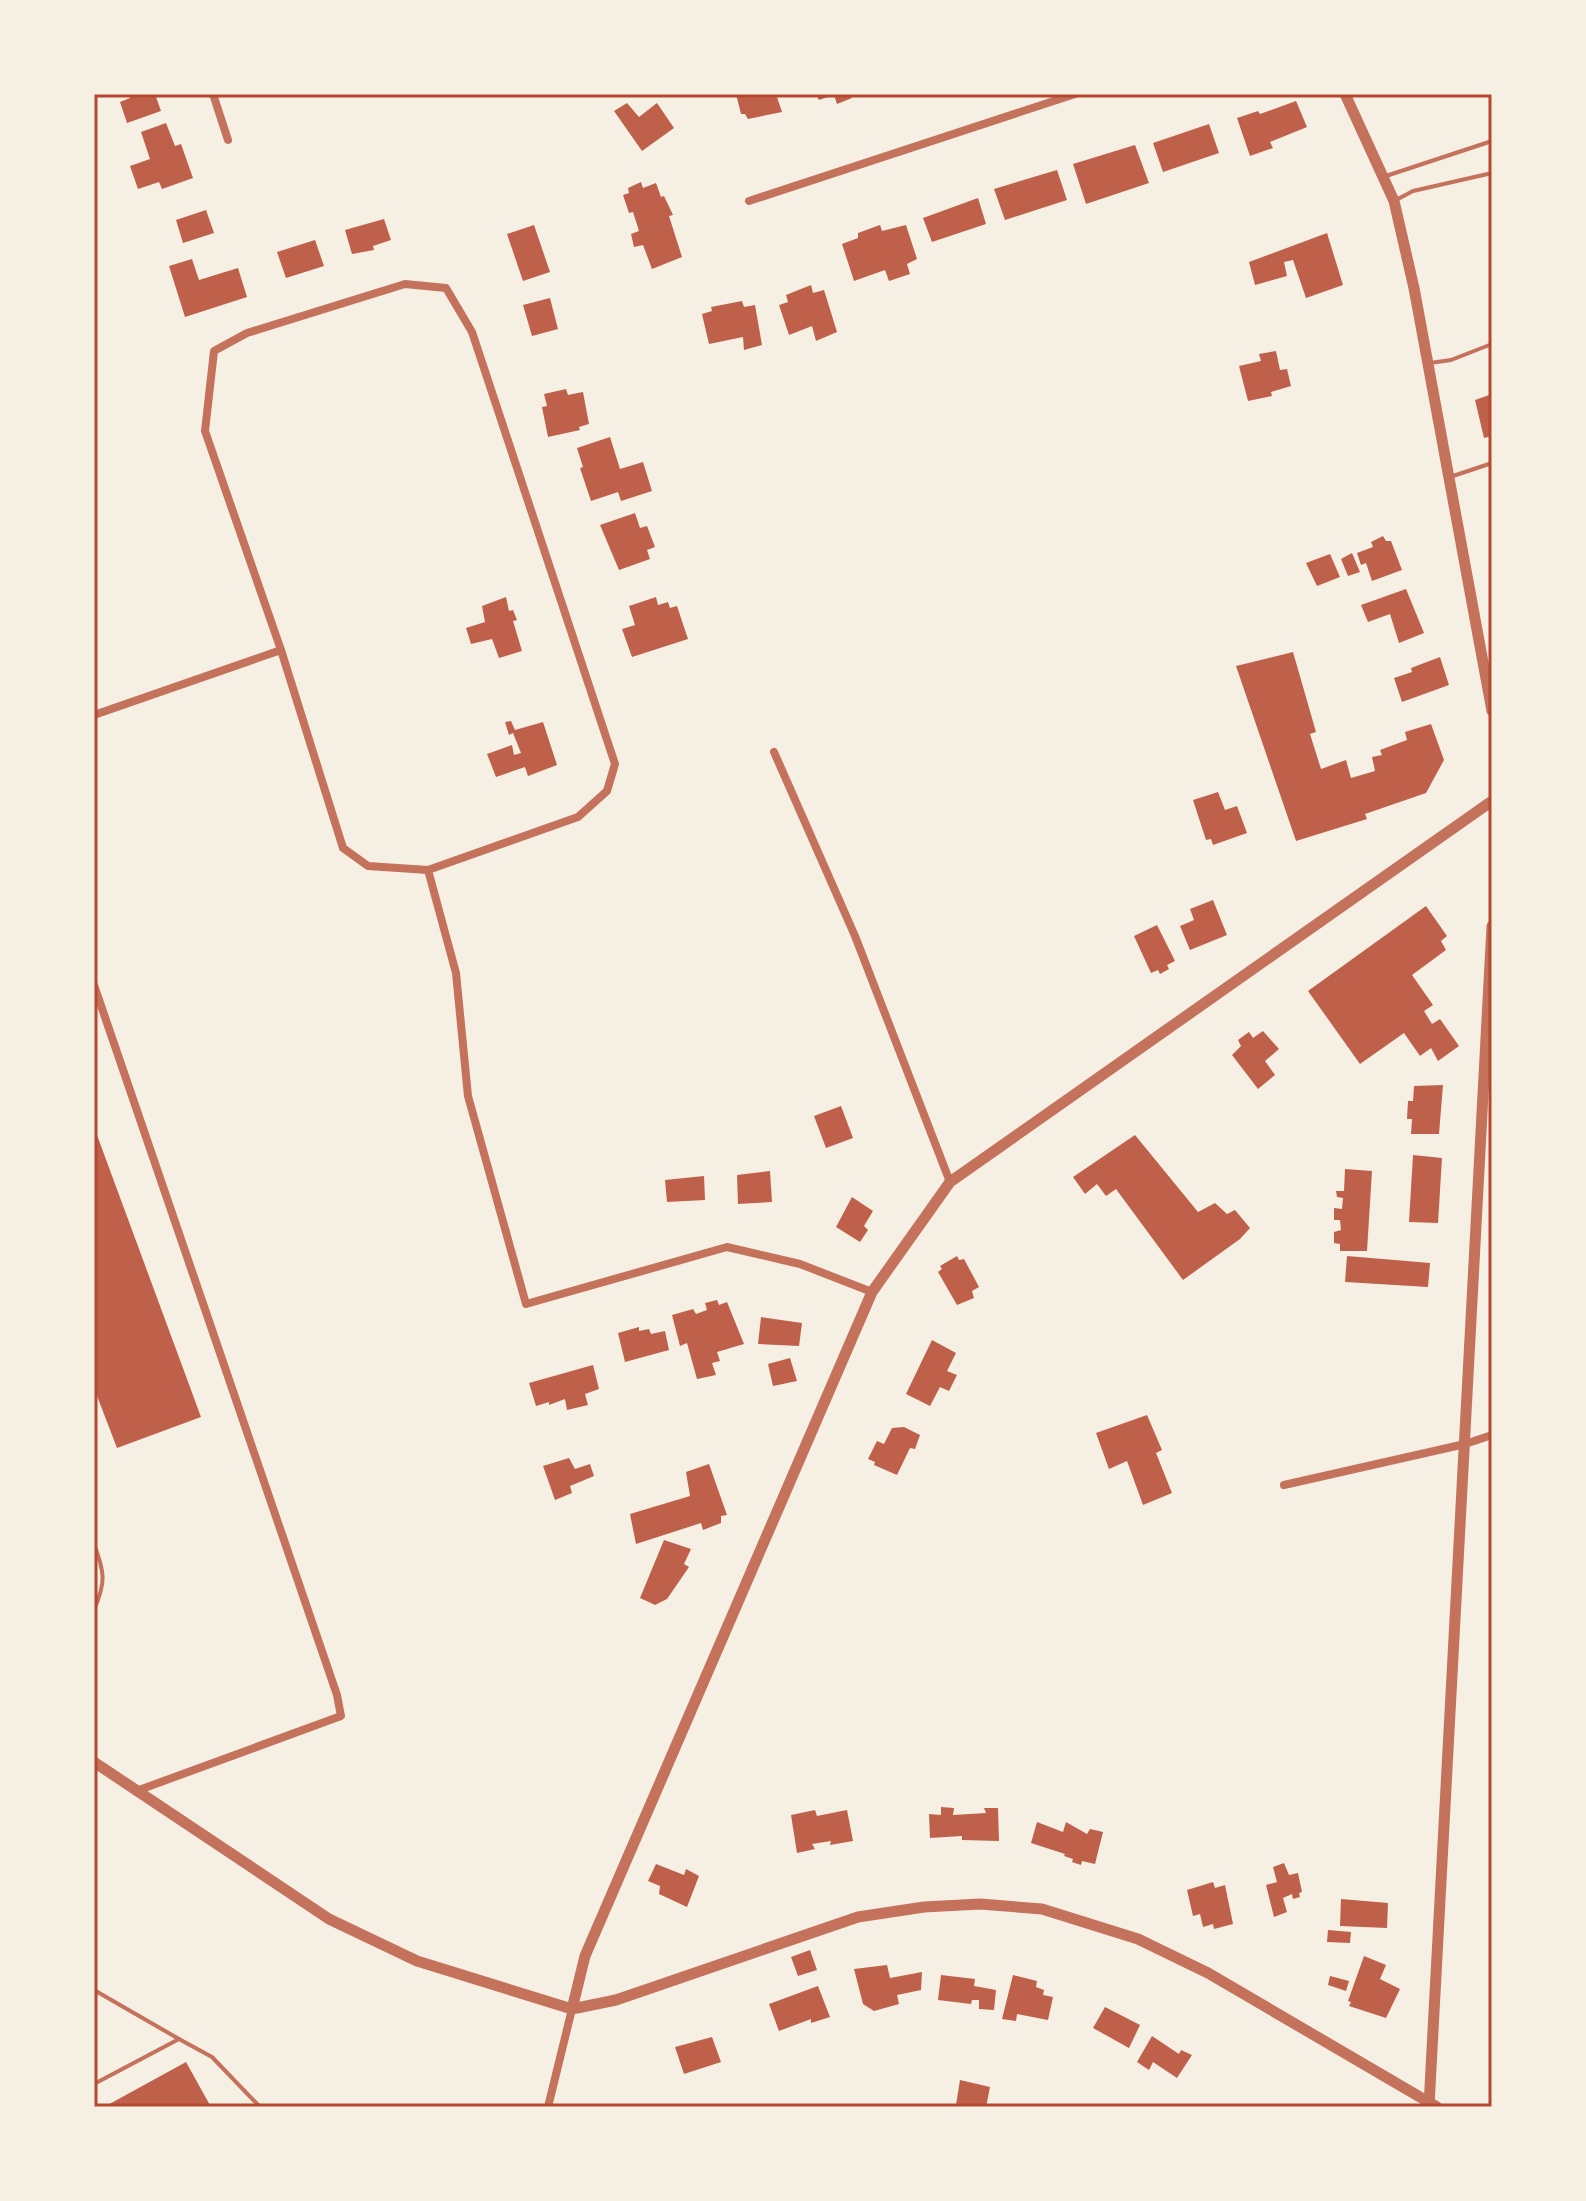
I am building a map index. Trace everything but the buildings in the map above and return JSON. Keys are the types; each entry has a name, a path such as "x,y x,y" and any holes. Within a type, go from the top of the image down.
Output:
{"street":[{"path":"213,94 228,140"},
{"path":"749,201 1075,94"},
{"path":"1345,94 1394,201 1414,288 1492,711"},
{"path":"405,284 446,288 472,332 615,764 607,791 578,817 428,870 368,866 343,848 281,650 205,431 214,351 247,333 405,284"},
{"path":"94,715 281,650"},
{"path":"774,752 855,936 950,1182"},
{"path":"548,2107 585,1956 872,1292 950,1182 1492,801"},
{"path":"428,870 456,973 468,1096 526,1304 727,1247 800,1264 872,1292"},
{"path":"94,1762 329,1919 417,1961 572,2009 616,2000 858,1917 924,1907 980,1904 1042,1909 1138,1939 1194,1966 1432,2105 1492,927"},
{"path":"94,985 337,1695 341,1716 139,1790"},
{"path":"1284,1485 1465,1444 1492,1435"}],"lane":[{"path":"1384,177 1492,141"},
{"path":"1394,201 1413,191 1492,173"},
{"path":"1426,364 1451,360 1492,344"},
{"path":"1447,477 1492,463"},
{"path":"94,1544 105,1573 101,1595 94,1610"},
{"path":"94,1990 212,2057 260,2107"},
{"path":"94,2084 179,2039"}]}
